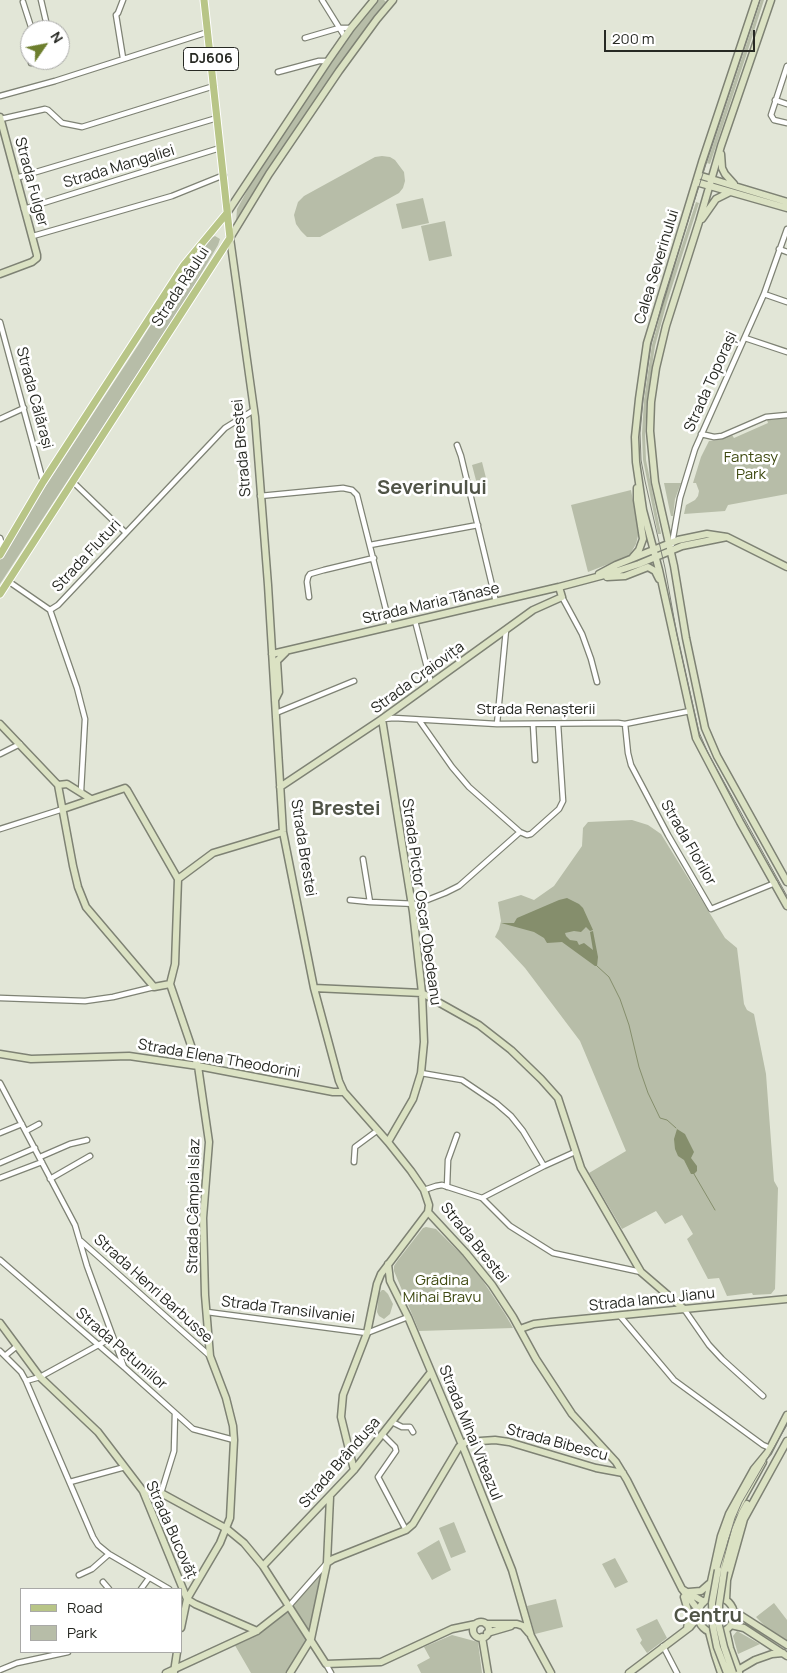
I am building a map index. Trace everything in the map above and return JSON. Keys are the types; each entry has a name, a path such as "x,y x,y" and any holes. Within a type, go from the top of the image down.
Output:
{"main road":[{"name":"Strada Brestei","path":"204,0 230,238"},
{"name":"Strada Râului","path":"2,553 43,482 184,265 227,213"},
{"name":"Strada Râului","path":"0,594 217,255 230,238"}],"street":[{"path":"41,0 46,20"},
{"path":"123,0 116,15 123,58"},
{"path":"322,0 345,37"},
{"name":"Strada Râului","path":"230,238 269,174 339,71 393,0"},
{"name":"Calea Severinului","path":"756,0 697,178 646,350 635,437 638,480 643,510 655,553 696,738 787,906"},
{"name":"Calea Severinului","path":"771,0 721,146 661,342 651,402 650,431 652,467 671,546 687,643 705,728 717,756 787,882"},
{"path":"23,2 29,20"},
{"name":"Strada Râului","path":"227,213 328,61 370,2"},
{"path":"305,38 339,28 351,28"},
{"path":"0,96 55,81 208,32"},
{"path":"278,72 319,61 328,61"},
{"path":"787,66 772,111 772,118 787,123"},
{"path":"0,118 45,109 62,123 82,128 214,86"},
{"path":"775,100 787,104"},
{"name":"Strada Fulger","path":"0,118 37,255 37,258 32,262 0,274"},
{"path":"16,178 217,118"},
{"path":"721,146 724,174 735,185"},
{"name":"Strada Mangaliei","path":"24,209 220,148"},
{"path":"33,236 172,196 224,175"},
{"path":"697,178 735,185 787,202"},
{"path":"711,182 730,192 787,208"},
{"path":"699,222 716,199 730,192"},
{"name":"Strada Toporași","path":"671,546 680,498 701,434 764,294 787,228"},
{"name":"Strada Brestei","path":"230,238 254,410 283,832 314,988 339,1082 344,1092 406,1163 424,1190 429,1205 428,1212 481,1270 503,1301 536,1359 572,1414 612,1457 623,1473 682,1589 698,1614"},
{"path":"779,249 787,252"},
{"path":"217,255 224,253 232,256"},
{"path":"764,294 787,302"},
{"name":"Strada Călărași","path":"0,322 43,482"},
{"path":"745,338 787,352"},
{"path":"0,418 24,408"},
{"name":"Strada Fluturi","path":"81,791 84,718 77,688 50,610 58,604 225,428 254,410"},
{"path":"701,434 714,437 722,436 766,418 787,415"},
{"path":"457,445 496,602"},
{"path":"632,559 644,539 636,500 638,480"},
{"path":"73,482 126,533"},
{"path":"260,496 343,488 352,490 359,498 390,626"},
{"path":"370,545 478,525"},
{"name":"Strada Maria Tănase","path":"272,654 608,574 671,546 707,534 727,537 787,567"},
{"path":"0,538 2,553"},
{"name":"Strada Maria Tănase","path":"595,577 632,559 655,553"},
{"path":"309,597 307,582 310,574 374,558"},
{"path":"595,577 624,576 650,568 655,571 663,588"},
{"path":"8,581 50,610"},
{"path":"559,587 562,597 582,634 597,682"},
{"name":"Strada Craiovița","path":"280,787 382,719 534,610 562,597"},
{"path":"415,621 431,683"},
{"path":"498,724 506,630"},
{"path":"275,701 279,692 278,661 281,656 290,650"},
{"path":"276,713 354,682"},
{"name":"Strada Renașterii","path":"382,719 394,718 498,724 625,724 690,711"},
{"name":"Strada Pictor Oscar Obedeanu","path":"382,719 411,904 422,993 424,1042 421,1073 414,1099 388,1142"},
{"path":"419,720 463,780 520,832 525,834 531,834 562,806 558,724"},
{"path":"0,724 58,785 73,866 78,887 86,907 154,987"},
{"path":"533,724 535,760"},
{"name":"Strada Florilor","path":"625,724 631,765 668,835 711,909 775,883"},
{"path":"0,754 20,744"},
{"path":"58,785 68,784 91,799"},
{"path":"0,829 125,788 178,879 175,964 170,984 97,1000 0,998"},
{"path":"178,879 213,853 283,832"},
{"path":"350,900 411,904 420,903 446,893 459,886 520,832"},
{"path":"363,859 370,902"},
{"name":"Strada Câmpia Islaz","path":"170,984 198,1066 209,1142 203,1218 206,1312 210,1356 226,1398 233,1426 234,1440 230,1518 227,1529 208,1566 184,1598 182,1618"},
{"path":"314,988 422,993 479,1025 511,1050 554,1091 561,1105 581,1168 641,1272 684,1309 703,1337 722,1359 763,1396"},
{"name":"Strada Elena Theodorini","path":"0,1054 31,1059 129,1056 198,1066 333,1092 344,1092"},
{"path":"421,1073 462,1080 496,1103 511,1116 523,1131 544,1166"},
{"path":"0,1083 76,1226 124,1367"},
{"path":"0,1133 22,1124"},
{"path":"26,1131 39,1124"},
{"path":"354,1162 354,1149 378,1130"},
{"path":"447,1187 448,1160 457,1135"},
{"path":"0,1178 41,1160 70,1144 87,1140"},
{"path":"0,1163 35,1148"},
{"path":"482,1198 576,1152"},
{"path":"50,1179 90,1156"},
{"path":"424,1190 439,1185 482,1198 510,1226 553,1253 641,1272"},
{"path":"354,1470 341,1417 342,1395 367,1333 377,1284 381,1274 428,1212"},
{"name":"Strada Henri Barbusse","path":"80,1240 210,1356"},
{"name":"Strada Petuniilor","path":"0,1260 193,1429 234,1440"},
{"name":"Strada Mihai Viteazul","path":"388,1264 390,1281 408,1316 512,1570 531,1636 551,1673"},
{"name":"Strada Iancu Jianu","path":"520,1329 534,1324 551,1322 787,1299"},
{"name":"Strada Transilvaniei","path":"206,1312 367,1333"},
{"path":"367,1333 408,1316"},
{"path":"620,1316 674,1380 769,1450"},
{"name":"Strada Bucovăț","path":"0,1323 40,1377 98,1432 143,1491 180,1588"},
{"path":"26,1381 40,1377 113,1337"},
{"path":"6,1356 17,1346"},
{"path":"0,1350 21,1372 26,1381 98,1545 109,1554 167,1588"},
{"name":"Strada Brândușa","path":"263,1566 354,1470 431,1372"},
{"path":"161,1493 174,1450 174,1413"},
{"path":"736,1672 724,1647 719,1626 721,1571 725,1539 734,1516 787,1415"},
{"path":"392,1422 410,1427 413,1432"},
{"path":"383,1435 395,1447 396,1451 378,1477 406,1530"},
{"name":"Strada Bibescu","path":"462,1445 469,1442 495,1440 509,1442 596,1468 623,1473"},
{"path":"726,1673 717,1647 713,1627 712,1603 721,1571 742,1513 787,1441"},
{"path":"166,1673 174,1671 257,1631 289,1606 327,1563 333,1559 406,1530 413,1524 462,1445"},
{"path":"629,1673 686,1629 698,1614 705,1601 721,1536 729,1514 752,1471 769,1450"},
{"path":"726,1600 727,1580 744,1519 781,1450"},
{"path":"70,1482 125,1467"},
{"path":"143,1491 161,1493 227,1529 248,1547 263,1566 332,1673"},
{"path":"290,1673 311,1639 327,1563 330,1497"},
{"path":"79,1575 92,1569 109,1554"},
{"path":"141,1588 149,1578"},
{"path":"103,1582 108,1588"},
{"path":"689,1592 701,1591 709,1584"},
{"path":"682,1589 705,1601 716,1597 726,1600 732,1606 734,1616 729,1628 730,1648 736,1672"},
{"path":"682,1589 689,1614 686,1629"},
{"name":"Strada Bucovăț","path":"184,1598 257,1631"},
{"path":"734,1611 787,1645"},
{"path":"698,1614 702,1627 709,1632 716,1633 729,1628 744,1628 785,1654"},
{"path":"452,1629 474,1632 477,1636 485,1635 517,1624 525,1618"},
{"path":"326,1664 381,1662 452,1629 479,1622 486,1624 517,1624 525,1628 531,1636"},
{"path":"474,1632 476,1624"},
{"path":"486,1624 488,1628 485,1635 488,1673"},
{"path":"709,1632 714,1655 721,1673"},
{"path":"664,1646 677,1673"},
{"path":"0,1670 17,1663 63,1653"},
{"path":"174,1671 177,1653"},
{"path":"736,1672 755,1660 772,1654 785,1654"}],"green space":[{"path":"376,0 384,0 386,2 337,68 236,222 237,209 259,169 330,63"},
{"path":"761,0 764,0 710,164 707,163"},
{"path":"382,156 395,160 404,172 405,181 399,193 320,237 307,237 301,231 296,224 294,215 298,202 304,196 375,157"},
{"path":"423,198 429,223 402,229 396,204"},
{"path":"696,202 699,203 655,346 647,400 646,460 661,534 658,534 643,460 644,400 652,345"},
{"path":"445,221 452,256 429,261 421,226"},
{"path":"215,236 220,239 218,245 188,296 0,584 0,558 11,539 139,344 192,259"},
{"name":"Fantasy Park","path":"787,418 787,494 728,505 725,511 684,514 686,505 698,496 699,491 696,483 693,483 701,457 709,441 732,435 734,438 768,423 767,420"},
{"path":"482,462 488,486 478,488 472,465"},
{"path":"664,483 681,483 675,499 673,516 671,516"},
{"path":"631,490 639,532 636,544 629,556 588,572 571,505"},
{"path":"632,820 648,825 661,834 725,938 737,948 744,1004 747,1010 754,1014 766,1074 774,1181 778,1188 775,1289 771,1294 753,1295 752,1293 727,1296 719,1278 708,1279 687,1239 693,1234 682,1215 665,1224 656,1211 622,1229 589,1173 626,1151 580,1041 525,968 495,937 501,921 498,902 521,895 534,900 554,886 582,846 583,828 588,822"},
{"name":"Grădina Mihai Bravu","path":"423,1228 436,1229 463,1256 481,1278 513,1328 419,1331 394,1271 394,1266"},
{"path":"382,1290 388,1294 393,1304 390,1314 384,1319 377,1312 379,1293"},
{"path":"454,1522 466,1552 451,1558 439,1528"},
{"path":"439,1540 451,1570 432,1580 417,1553"},
{"path":"615,1558 628,1582 615,1588 602,1564"},
{"path":"324,1567 311,1639 290,1673 251,1673 233,1642 283,1612"},
{"path":"556,1599 563,1627 535,1634 527,1606"},
{"path":"774,1603 787,1620 787,1641 770,1631 756,1617"},
{"path":"657,1619 667,1638 647,1653 640,1643 642,1640 636,1629"},
{"path":"737,1631 760,1644 738,1654 733,1636"},
{"path":"452,1635 478,1642 482,1673 421,1673 417,1665 430,1658 424,1647"}],"shaded area":[{"path":"567,898 583,908 593,930 590,931 586,927 581,932 565,933 566,936 570,940 577,941 579,945 584,943 593,950 590,932 593,931 598,957 597,966 562,942 547,943 544,938 534,932 501,923 514,923 517,918"},
{"path":"677,1129 685,1134 694,1152 691,1158 697,1166 697,1171 694,1174 691,1174 684,1160 678,1156 675,1149 674,1139"}],"waterway":[{"path":"597,966 609,977 620,999 629,1025 639,1067 648,1093 660,1118 667,1120 676,1128"},
{"path":"694,1174 715,1210"}],"tram line":[{"path":"760,0 663,300 651,345 640,433 641,460 645,481 699,732 708,753 787,896"},
{"path":"729,1673 721,1654 715,1623 715,1599 719,1571 735,1518 742,1502 787,1425"}],"district":[{"name":"Severinului","path":"432,488"},
{"name":"Brestei","path":"346,809"},
{"name":"Centru","path":"708,1616"}]}
